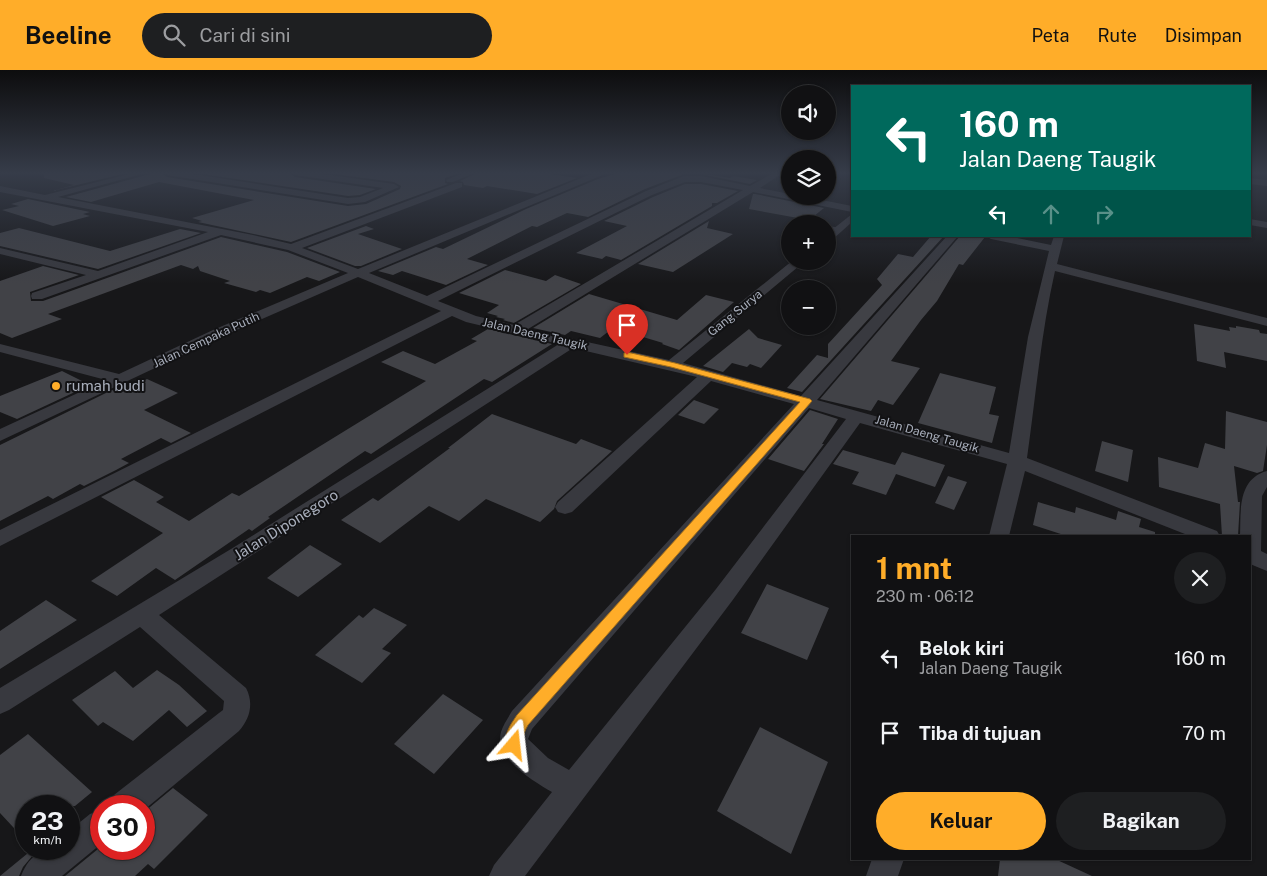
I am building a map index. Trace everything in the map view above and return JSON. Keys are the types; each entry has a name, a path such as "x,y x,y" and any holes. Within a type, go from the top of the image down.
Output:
{"street":[{"name":"Jalan Daeng Taugik","path":"105,210 292,248 358,272 471,318 570,343 672,365 1018,461 1207,535"},
{"path":"292,248 386,210"},
{"path":"358,272 509,210"},
{"path":"428,301 615,210"},
{"path":"517,330 719,210"},
{"path":"836,226 851,219"},
{"path":"1251,222 1267,225"},
{"path":"37,296 220,232"},
{"path":"572,788 538,768 522,754 514,745 514,733 529,712 951,237"},
{"path":"999,535 1008,511 1018,461 1030,368 1050,266 1057,243 1000,237"},
{"path":"0,251 97,274"},
{"path":"1050,266 1267,322"},
{"name":"Gang Surya","path":"672,365 788,270"},
{"name":"Jalan Cempaka Putih","path":"0,436 218,334 358,272"},
{"path":"0,539 452,311"},
{"name":"Jalan Diponegoro","path":"0,702 404,451 570,343"},
{"path":"0,348 122,379"},
{"path":"565,507 708,375"},
{"path":"505,876 724,595 857,415"},
{"path":"1251,535 1252,496 1255,487 1267,477"},
{"path":"1251,555 1267,562"},
{"path":"139,795 220,731 236,715 237,709 237,696 142,615"},
{"path":"37,876 90,834"},
{"path":"882,876 888,860"}],"building":[{"path":"2,210 79,210 90,212 83,214 90,216 53,226"},
{"path":"221,210 379,210 291,242 198,222 202,221 192,218"},
{"path":"525,210 603,210 588,217 567,213 537,227 532,226 467,259 488,265 446,285 402,271 393,275 378,271 436,247 443,249"},
{"path":"627,210 706,210 621,260 606,256 602,259 576,253 627,226 604,221"},
{"path":"752,210 822,210 815,215 782,215"},
{"path":"709,221 707,228 733,234 673,272 638,264"},
{"path":"366,226 374,229 358,234 402,249 361,266 355,266 307,248"},
{"path":"19,228 110,251 180,229 201,233 98,269 0,246 0,233"},
{"path":"221,237 287,252 340,272 319,281 307,277 270,293 260,290 256,292 224,283 230,281 200,271 198,266 193,269 181,265 48,314 62,319 12,338 0,333 0,281 43,266 79,275 30,292 31,301 43,301"},
{"path":"930,237 943,237 802,392 787,388 817,355 828,358 828,344 882,285 877,279 898,254 913,257"},
{"path":"959,237 985,237 963,265 959,264 937,301 891,361 920,368 893,405 878,400 871,411 820,399"},
{"path":"505,270 546,281 555,275 581,284 514,323 487,313 499,305 459,293"},
{"path":"589,294 677,320 706,295 734,302 679,350 663,343 613,328 600,338 571,331 565,335 533,328"},
{"path":"1194,324 1230,331 1229,327 1236,328 1236,326 1259,330 1260,333 1267,334 1267,361 1224,352 1226,368 1197,361"},
{"path":"488,329 552,344 492,382 484,379 371,454 365,451 268,517 270,518 252,531 249,529 175,580 156,568 117,596 91,581 163,533 101,497 134,480 164,497 156,502 189,521 232,493 239,496 426,381 381,362 403,351 435,364 477,341 471,339"},
{"path":"749,329 758,338 782,345 761,368 750,364 747,367 732,363 723,372 703,366"},
{"path":"62,371 90,385 17,419 0,412 0,396"},
{"path":"940,373 996,387 989,414 999,416 992,443 918,423"},
{"path":"147,379 178,393 144,410 191,433 171,443 161,438 121,459 129,463 116,470 84,486 80,484 53,499 48,496 0,521 0,445 112,390 118,393"},
{"path":"694,400 719,409 704,424 678,415"},
{"path":"810,410 838,419 822,444 824,444 804,471 768,459"},
{"path":"1226,411 1267,422 1267,445 1263,471 1257,473 1234,466 1238,502 1240,502 1238,535 1222,535 1220,504 1159,487 1158,457 1198,468 1205,443 1225,449"},
{"path":"492,414 576,444 581,439 612,451 557,501 554,509 540,522 486,499 459,521 429,506 380,543 341,520 373,498 378,501 450,448 448,448"},
{"path":"1102,441 1133,450 1128,482 1095,471"},
{"path":"843,450 895,465 902,452 945,465 935,487 896,474 886,495 852,484 859,472 833,464"},
{"path":"948,476 967,482 954,510 935,503"},
{"path":"1038,502 1075,513 1076,507 1116,520 1118,511 1141,519 1139,527 1155,532 1155,535 1064,535 1033,525"},
{"path":"310,545 342,564 298,597 267,578"},
{"path":"767,584 829,608 807,660 741,633"},
{"path":"46,600 77,620 0,669 0,631"},
{"path":"374,608 407,625 382,649 391,653 362,683 315,655 359,615 363,618"},
{"path":"157,670 179,685 207,711 187,727 169,710 133,741 103,722 98,726 72,700 115,671 133,688"},
{"path":"443,694 483,720 434,774 394,744"},
{"path":"760,727 828,762 791,854 717,811"},
{"path":"28,734 92,792 80,802 80,795 15,795 15,829 0,813 0,755"},
{"path":"173,788 208,815 154,869 148,864 135,876 65,876 90,856 90,860 155,860 155,803"},
{"path":"20,860 29,860 19,876 0,876"},
{"path":"1000,860 1057,860 1092,876 998,876"}],"place":[{"name":"rumah budi","path":"56,386"}],"route":[{"path":"514,745 514,733 522,720 807,401 627,355"}]}
